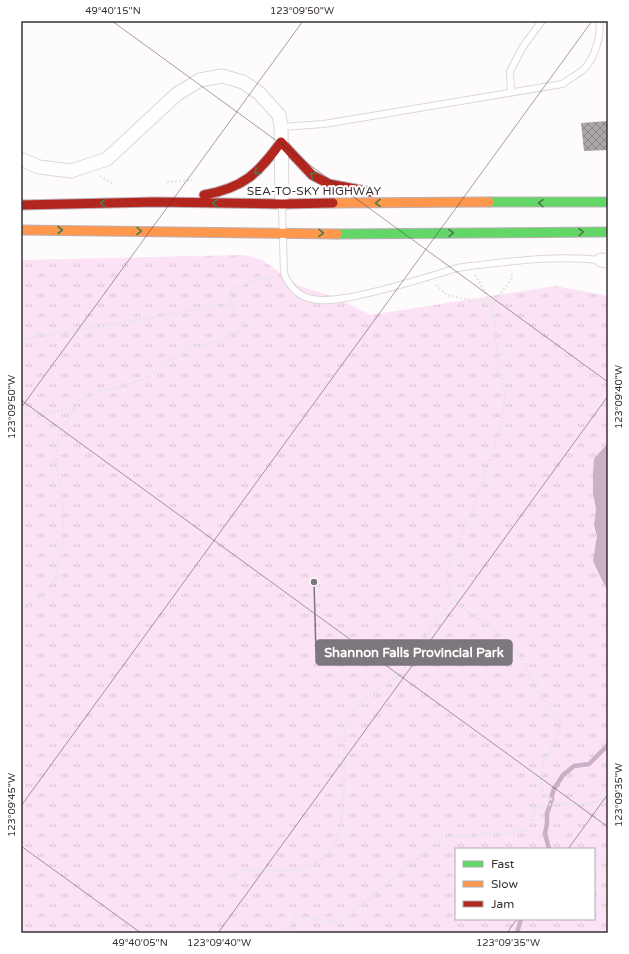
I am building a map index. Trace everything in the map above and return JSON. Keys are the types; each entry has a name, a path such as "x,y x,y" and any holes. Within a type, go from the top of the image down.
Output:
{"highway":[{"path":"156,202 215,194 236,187 253,176 266,164 281,142 312,175 329,184 431,202"},
{"name":"SEA-TO-SKY HIGHWAY","path":"21,205 156,202 282,204 608,202"},
{"path":"21,230 419,234 608,232"}],"street":[{"path":"21,159 39,167 72,171 108,159 176,94 200,80 222,76 243,82 259,93 279,115 281,127 282,204"}],"lane":[{"path":"511,92 510,71 524,45 542,21"},
{"path":"281,127 324,124 562,84 584,69 597,47 600,27 599,21"},
{"path":"282,204 284,273 287,282 294,290 302,296 312,299 336,300 378,292 470,266 513,261 578,257 605,261"}],"path":[{"path":"83,167 115,185"},
{"path":"161,182 198,180"},
{"path":"492,305 512,278 513,261"},
{"path":"470,266 492,305 499,368 505,394 502,422 474,507 447,569 447,583 451,595 455,599 474,616 497,630 512,645 550,709 561,722 559,734 542,766 542,790 545,795 557,802 574,805 586,804 608,798"},
{"path":"21,611 50,588 57,575 63,540 63,507 56,462 60,432 80,401 93,392 124,386 149,377 168,360 190,348 214,343 240,331 243,327 242,322 231,304 230,290 254,281 284,273"},
{"path":"427,277 447,295 492,305"},
{"path":"21,339 231,304"},
{"path":"21,416 76,408"},
{"path":"229,877 243,870 297,870 310,866 326,856 336,844 341,819 344,785 344,730 352,711 367,697 396,677 414,659 436,619 455,599"},
{"path":"285,933 296,916 340,922 442,838 526,831 535,808 557,802"}],"green space":[{"path":"244,255 262,260 297,285 331,296 371,315 555,286 608,296 608,933 21,933 21,260"}],"shaded area":[{"path":"608,443 608,589 593,561 597,536 594,525 596,509 593,493 593,472 594,459"}],"building":[{"path":"608,121 608,150 584,151 581,123"}],"waterway":[{"path":"549,848 545,833 547,813 554,789 563,775 574,766 589,764 608,745"},
{"path":"517,933 521,920"}],"traffic: fast":[{"path":"489,202 608,202"},
{"path":"337,234 608,232"}],"traffic: slow":[{"path":"333,203 489,202"},
{"path":"21,230 337,234"}],"traffic: jam":[{"path":"204,195 229,188 248,178 265,163 281,142 312,175 329,184 371,192"},
{"path":"21,205 156,202 282,204 333,203"}],"place":[{"name":"Shannon Falls Provincial Park","path":"314,582"}]}
